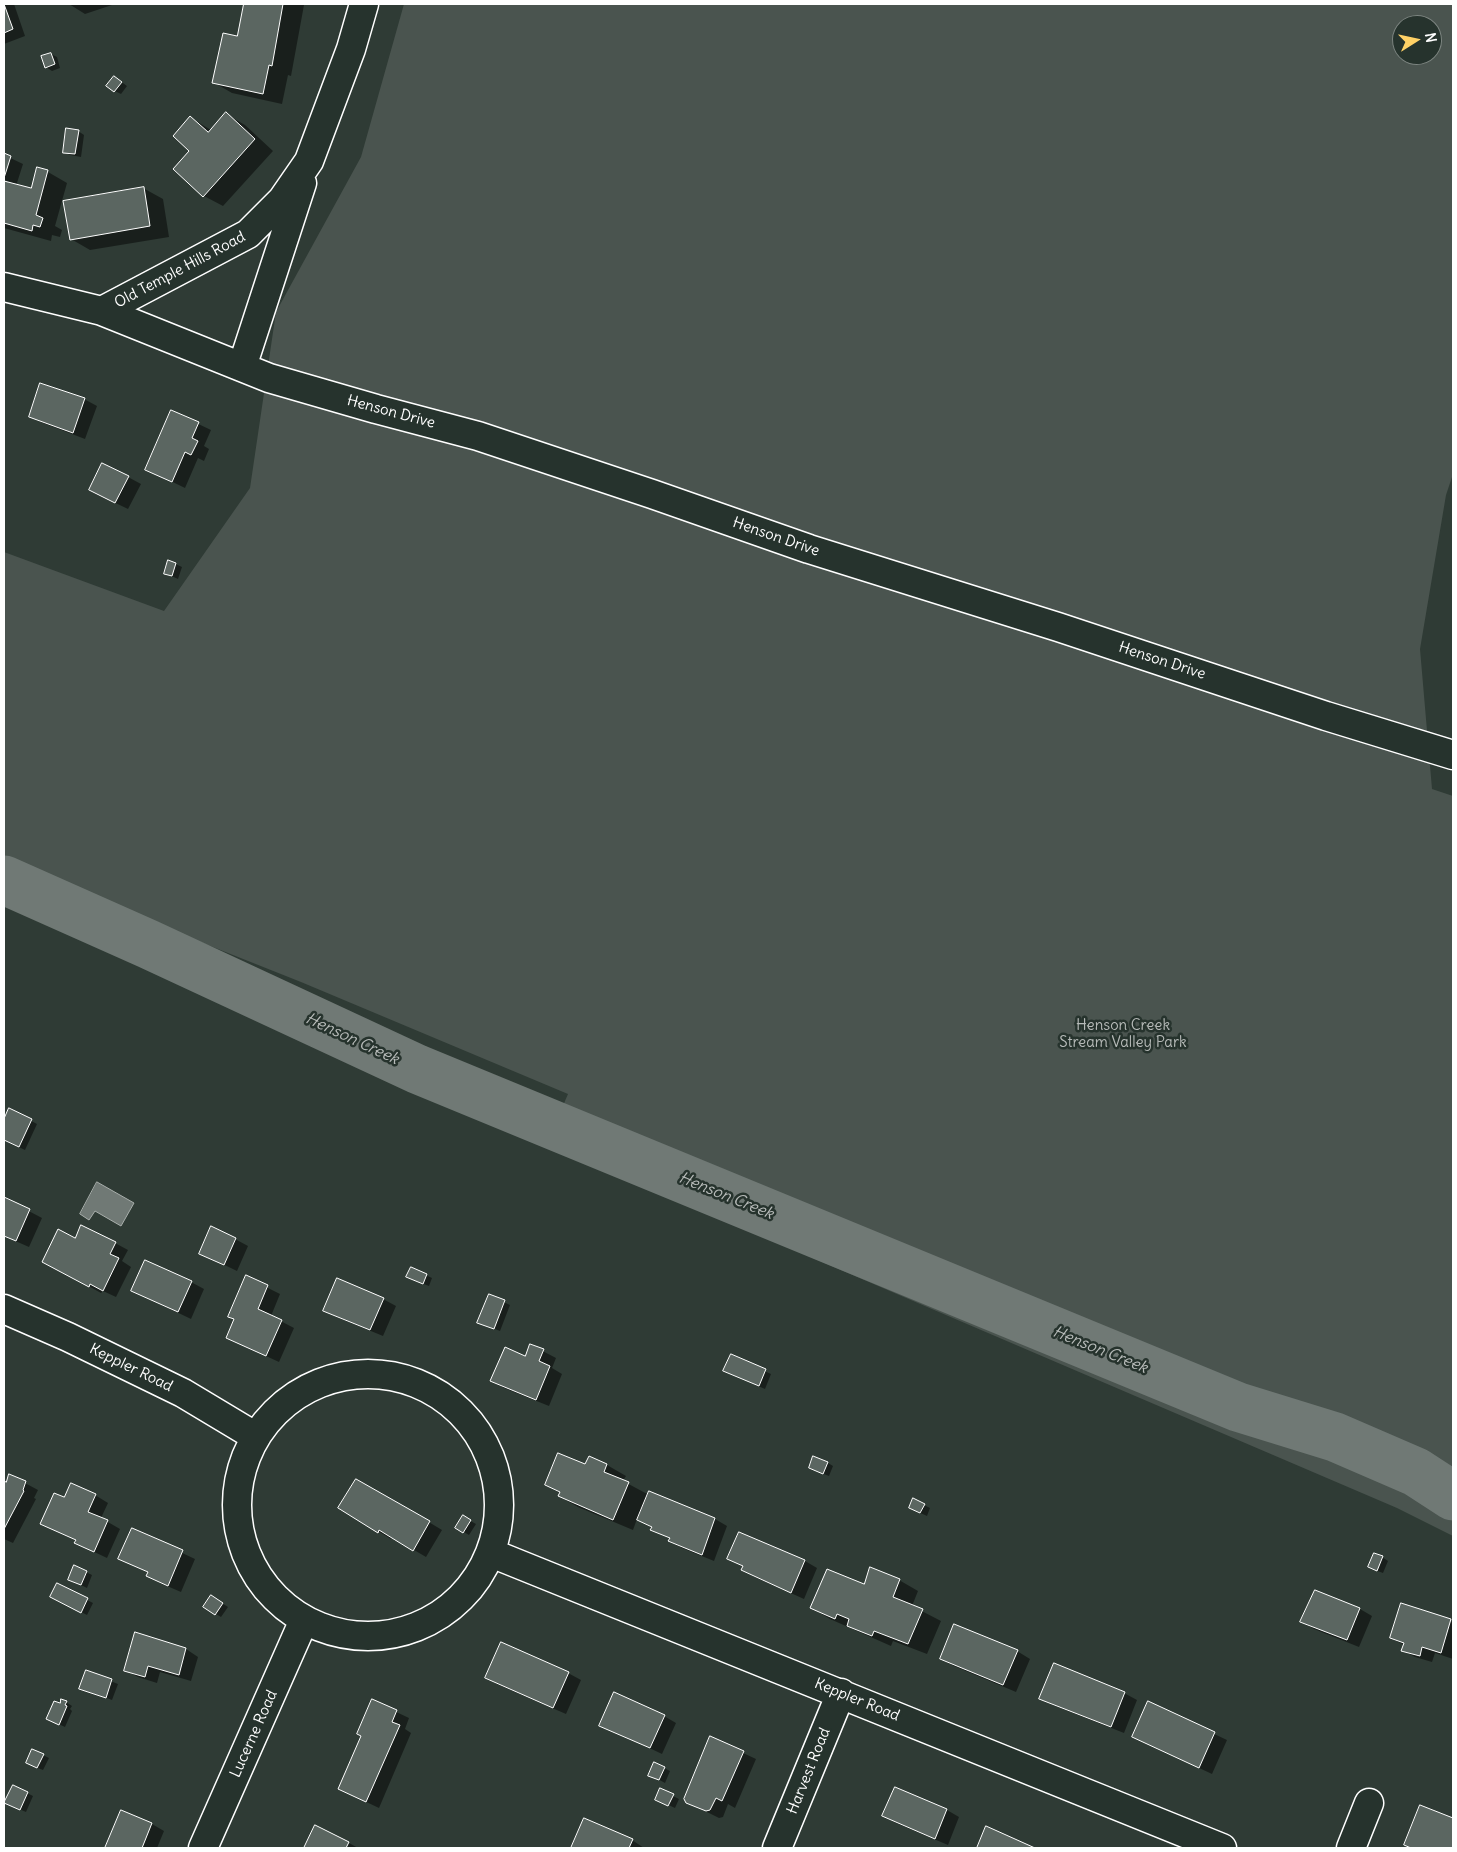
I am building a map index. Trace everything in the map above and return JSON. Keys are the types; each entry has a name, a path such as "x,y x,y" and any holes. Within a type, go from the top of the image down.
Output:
{"street":[{"name":"Old Temple Hills Road","path":"4,287 102,311 248,234 282,200 309,160 351,49 364,4"},
{"path":"242,367 309,160"},
{"name":"Henson Drive","path":"102,311 269,378 478,436 809,549 1058,626 1326,716 1453,755"},
{"name":"Keppler Road","path":"4,1309 76,1341 175,1389 254,1435"},
{"path":"375,1373 410,1380 441,1396 468,1419 488,1449 498,1483 499,1518 491,1553 476,1581 454,1605 428,1623 398,1634 366,1637 334,1632 304,1620 276,1599 255,1571 241,1539 237,1504 239,1469 254,1435 278,1409 307,1388 340,1376 375,1373"},
{"name":"Keppler Road","path":"491,1553 1222,1848"},
{"name":"Lucerne Road","path":"203,1848 304,1620"},
{"name":"Harvest Road","path":"778,1848 841,1693"},
{"path":"1351,1848 1369,1804"}],"green space":[{"name":"Henson Creek Stream Valley Park","path":"404,4 1453,4 1453,474 1446,495 1420,649 1432,789 1453,796 1453,1536 1397,1508 759,1235 655,1183 550,1136 568,1094 301,982 4,864 4,552 164,611 250,488 276,312 361,157"}],"shaded area":[{"path":"97,1182 134,1203 121,1226 95,1211 89,1220 80,1214"}],"building":[{"path":"4,4 13,29 4,33"},
{"path":"244,4 283,4 272,66 269,65 263,94 212,83 223,33 237,36"},
{"path":"51,53 55,64 45,68 41,56"},
{"path":"114,76 122,82 114,92 106,86"},
{"path":"226,112 255,139 203,197 173,169 189,151 173,136 190,116 208,132"},
{"path":"66,128 79,130 75,154 63,153"},
{"path":"4,153 11,156 4,178"},
{"path":"37,167 48,170 36,215 43,218 40,227 33,225 32,231 4,223 4,181 31,188"},
{"path":"144,187 150,226 70,240 63,201"},
{"path":"40,383 85,398 73,433 29,417"},
{"path":"171,410 199,422 192,438 198,441 191,455 185,452 172,482 145,470"},
{"path":"102,463 129,476 115,503 89,490"},
{"path":"168,560 176,563 172,576 164,574"},
{"path":"9,1108 32,1119 19,1147 4,1140 4,1119"},
{"path":"4,1197 30,1209 16,1241 4,1236"},
{"path":"81,1225 116,1242 110,1254 119,1258 103,1291 90,1284 89,1287 42,1262 58,1229 75,1238"},
{"path":"211,1226 236,1238 224,1265 199,1254"},
{"path":"145,1260 192,1281 178,1312 131,1291"},
{"path":"411,1267 427,1274 423,1284 406,1277"},
{"path":"246,1275 268,1285 258,1309 282,1320 266,1356 226,1338 234,1319 228,1317"},
{"path":"337,1278 384,1298 370,1330 323,1311"},
{"path":"489,1294 505,1300 494,1329 477,1323"},
{"path":"530,1344 544,1349 539,1361 550,1366 536,1400 490,1381 505,1347 525,1356"},
{"path":"731,1354 766,1369 759,1386 723,1371"},
{"path":"558,1453 585,1464 589,1456 607,1464 604,1472 629,1482 613,1520 558,1496 560,1492 545,1485"},
{"path":"813,1456 828,1462 823,1474 809,1468"},
{"path":"9,1474 26,1481 24,1491 4,1529 4,1481 6,1482"},
{"path":"356,1479 430,1521 413,1551 379,1530 378,1533 338,1508"},
{"path":"71,1483 96,1494 88,1512 108,1520 94,1552 74,1543 76,1540 40,1524 54,1493 64,1497"},
{"path":"649,1491 715,1518 702,1555 668,1541 670,1538 650,1530 652,1527 637,1520"},
{"path":"913,1498 925,1504 920,1513 909,1508"},
{"path":"463,1515 471,1520 463,1533 455,1528"},
{"path":"132,1528 183,1550 168,1586 146,1576 148,1572 118,1559"},
{"path":"739,1532 805,1560 791,1593 741,1570 743,1566 727,1559"},
{"path":"1374,1553 1383,1556 1377,1571 1368,1567"},
{"path":"74,1565 87,1571 81,1585 68,1580"},
{"path":"870,1567 900,1579 893,1597 923,1609 908,1644 874,1631 872,1636 847,1626 849,1619 837,1614 835,1619 810,1608 827,1569 864,1584"},
{"path":"57,1583 88,1598 81,1613 50,1597"},
{"path":"1315,1590 1360,1608 1347,1640 1300,1622"},
{"path":"211,1595 223,1603 215,1615 203,1607"},
{"path":"1401,1603 1451,1619 1441,1653 1422,1647 1420,1656 1401,1651 1404,1643 1390,1638"},
{"path":"954,1624 1018,1650 1003,1685 940,1659"},
{"path":"135,1632 186,1648 179,1675 148,1666 145,1677 124,1671"},
{"path":"501,1642 569,1672 553,1708 485,1678"},
{"path":"1054,1663 1125,1692 1111,1727 1039,1699"},
{"path":"86,1670 112,1679 106,1698 79,1689"},
{"path":"614,1692 665,1715 650,1748 599,1726"},
{"path":"61,1699 67,1701 65,1705 67,1706 59,1725 46,1719 54,1701 60,1703"},
{"path":"372,1699 397,1710 392,1722 400,1725 366,1802 338,1789 361,1736 357,1734"},
{"path":"1148,1701 1215,1732 1199,1768 1132,1737"},
{"path":"710,1736 744,1751 722,1801 716,1798 710,1810 706,1811 686,1803 684,1799"},
{"path":"32,1749 44,1754 37,1768 26,1763"},
{"path":"654,1762 665,1767 659,1780 648,1776"},
{"path":"13,1785 28,1792 20,1810 4,1803"},
{"path":"895,1787 947,1809 935,1839 882,1816"},
{"path":"660,1788 674,1794 668,1806 655,1800"},
{"path":"1420,1805 1453,1818 1453,1848 1411,1848 1404,1845"},
{"path":"121,1810 152,1823 142,1848 105,1848"},
{"path":"584,1818 633,1839 629,1848 571,1848"},
{"path":"315,1825 349,1842 346,1848 304,1848"},
{"path":"986,1826 1035,1848 977,1848"}],"waterway":[{"name":"Henson Creek","path":"4,880 148,944 417,1069 1238,1407 1335,1437 1416,1472 1453,1496"}]}
